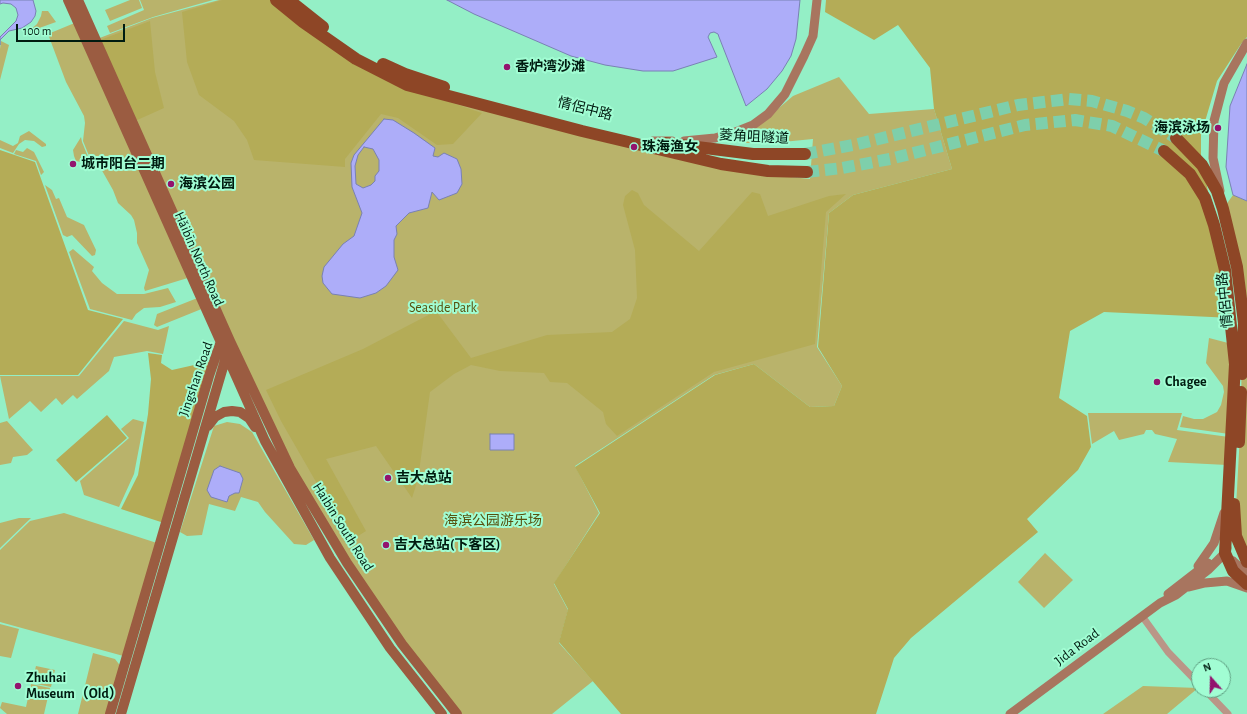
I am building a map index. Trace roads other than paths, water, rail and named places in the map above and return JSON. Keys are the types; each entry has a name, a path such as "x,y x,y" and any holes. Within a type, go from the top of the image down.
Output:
{"highway":[{"name":"情侶中路","path":"276,0 356,59 407,85 582,131 656,145"},
{"name":"情侶中路","path":"289,0 332,34 353,48 376,61 405,74 446,87 656,145"},
{"path":"1176,138 1202,166 1217,191 1223,209"},
{"name":"菱角咀隧道","path":"656,145 747,154 805,154"},
{"name":"菱角咀隧道","path":"656,145 749,169 807,172"},
{"name":"情侶中路","path":"1164,151 1190,174 1200,189 1208,206 1225,270 1235,364 1224,556"},
{"name":"情侶中路","path":"1223,209 1237,267 1244,323 1234,517 1236,536 1247,562"},
{"path":"1224,556 1233,571 1247,584"}],"main road":[{"name":"Hǎibīn North Road","path":"68,0 225,341"},
{"name":"Hǎibīn North Road","path":"78,0 225,341"},
{"name":"情侶中路","path":"656,145 715,138 743,129 768,114 785,94 813,36 817,0"},
{"name":"情侶中路","path":"1223,209 1213,158 1214,121 1224,83 1247,43"},
{"name":"Jingshan Road","path":"121,714 227,353 225,341"},
{"name":"Jingshan Road","path":"110,714 208,376 225,341"},
{"name":"Haibin South Road","path":"225,341 290,468 347,563 402,644 457,714"},
{"name":"Haibin South Road","path":"227,353 265,441 330,558 390,648 442,714"},
{"path":"203,433 215,417 224,412 240,412 249,418 265,441"},
{"path":"1186,578 1208,553 1218,534 1227,504"},
{"path":"1184,588 1224,556 1230,539 1234,517"},
{"path":"1224,556 1233,561 1247,574"},
{"path":"1186,578 1204,565 1224,556"},
{"name":"Jida Road","path":"1010,714 1142,616 1186,578"},
{"path":"1184,588 1216,581 1227,581 1247,588"},
{"name":"Jida Road","path":"1160,602 1184,588"}],"street":[{"path":"1142,616 1168,652 1191,676"},
{"path":"1213,698 1228,714"}],"water":[{"path":"0,0 33,0 36,11 31,22 22,28 9,31 0,40 0,37 16,21 18,15 16,8 11,4 0,4"},
{"path":"447,0 800,0 796,39 791,56 782,71 767,89 746,106 718,34 714,32 710,33 708,37 717,57 673,71 643,71 605,65 571,56 474,14"},
{"path":"1247,64 1247,201 1233,195 1226,167 1230,106"},
{"path":"384,119 393,120 435,148 433,156 438,157 444,153 457,159 461,169 462,184 457,193 439,200 432,192 428,208 409,213 396,226 397,234 394,240 394,257 398,270 386,286 376,293 360,298 332,294 323,283 322,276 324,267 343,244 354,236 362,213 352,187 351,163 354,155","holes":["364,147 373,149 379,160 379,171 375,176 375,181 371,185 363,188 356,184 355,166 358,155"]},
{"path":"490,434 514,434 514,450 490,450"},
{"path":"220,466 240,473 243,479 239,493 229,496 227,502 211,497 207,490 214,470"}],"tunnel":[{"path":"805,154 858,144 1018,105 1069,99 1092,101 1127,111 1144,118 1176,138"},
{"path":"807,172 842,168 890,159 1025,125 1075,120 1112,126 1164,151"}],"place":[{"name":"香炉湾沙滩","path":"507,67"},
{"name":"海滨泳场","path":"1218,128"},
{"name":"珠海渔女","path":"634,147"},
{"name":"城市阳台二期","path":"73,164"},
{"name":"海滨公园","path":"171,184"},
{"name":"Chagee","path":"1157,382"},
{"name":"吉大总站","path":"388,478"},
{"name":"吉大总站(下客区)","path":"386,545"},
{"name":"Zhuhai Museum（Old）","path":"18,686"}],"park label":[{"name":"Seaside Park","path":"443,308"},
{"name":"海滨公园游乐场","path":"493,521"}]}
